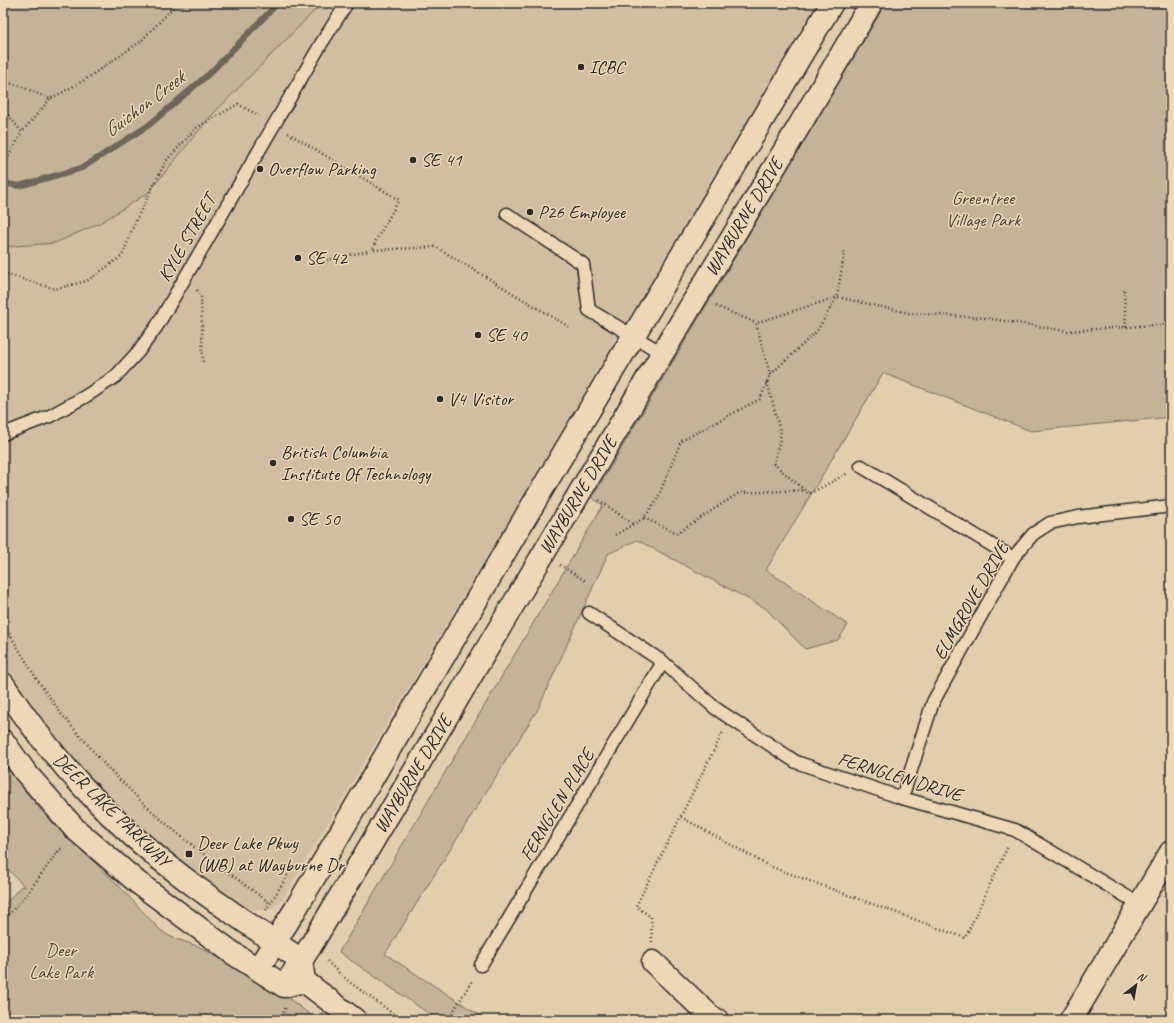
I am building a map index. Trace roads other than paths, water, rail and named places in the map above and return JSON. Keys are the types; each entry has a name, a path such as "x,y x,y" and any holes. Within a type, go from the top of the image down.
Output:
{"street":[{"name":"WAYBURNE DRIVE","path":"258,969 832,3"},
{"name":"WAYBURNE DRIVE","path":"303,970 423,759 542,555 842,55 871,3"},
{"name":"DEER LAKE PARKWAY","path":"3,684 50,750 91,795 136,838 184,878 275,942 355,1020"},
{"name":"DEER LAKE PARKWAY","path":"3,741 26,773 75,829 137,882 234,954 258,969 285,995 303,970"},
{"path":"1071,1020 1171,852"},
{"path":"652,962 710,1016 717,1020"}],"lane":[{"name":"KYLE STREET","path":"3,434 50,416 86,396 115,376 138,352 157,326 321,44 347,3"},
{"path":"507,214 582,264 589,310 662,353"},
{"path":"860,466 1013,558"},
{"name":"ELMGROVE DRIVE","path":"902,798 933,702 1013,558 1033,534 1050,523 1078,517 1171,506"},
{"name":"FERNGLEN DRIVE","path":"589,613 663,662 716,708 796,762 902,798 1015,830 1139,904"},
{"name":"FERNGLEN PLACE","path":"481,966 663,662"}],"waterway":[{"name":"Guichon Creek","path":"3,183 19,186 82,168 149,125 210,73 278,3"}],"place":[{"name":"ICBC","path":"581,67"},
{"name":"SE 41","path":"413,160"},
{"name":"Overflow Parking","path":"260,169"},
{"name":"P26 Employee","path":"530,212"},
{"name":"SE 42","path":"298,258"},
{"name":"SE 40","path":"478,335"},
{"name":"V4 Visitor","path":"440,399"},
{"name":"British Columbia Institute Of Technology","path":"273,463"},
{"name":"SE 50","path":"291,519"},
{"name":"Deer Lake Pkwy (WB) at Wayburne Dr","path":"189,854"}],"park label":[{"name":"Greentree Village Park","path":"983,209"},
{"name":"Deer Lake Park","path":"61,961"}]}
